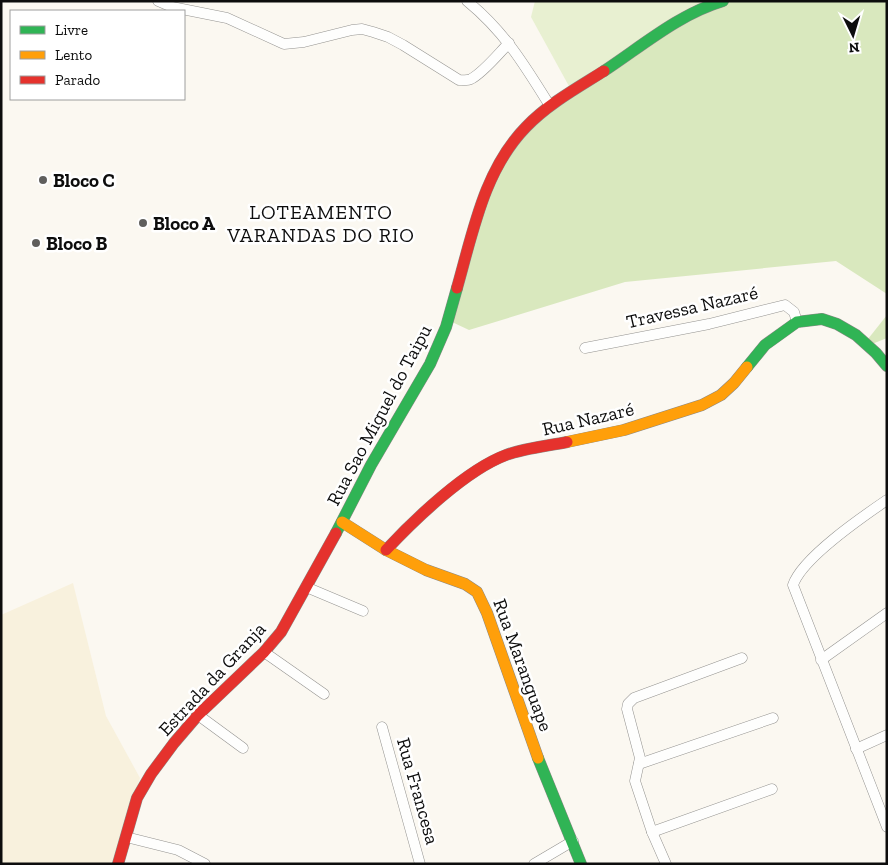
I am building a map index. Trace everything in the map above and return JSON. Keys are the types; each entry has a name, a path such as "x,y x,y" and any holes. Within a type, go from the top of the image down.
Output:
{"street":[{"path":"158,1 172,7 227,18 284,44 304,42 362,29 388,37 459,80 471,79 510,43"},
{"path":"467,1 510,43 550,106"},
{"name":"Rua Sao Miguel do Taipu","path":"342,522 371,465 430,364 446,327 477,218 492,175 511,144 526,127 550,106 688,15 703,7 723,1"},
{"name":"Travessa Nazaré","path":"585,348 709,324 785,305 794,312 797,322"},
{"path":"797,322 822,319 837,324 856,335 887,366"},
{"name":"Rua Nazaré","path":"386,550 411,523 490,462 508,454 624,430 702,405 721,395 734,383 765,345 797,322"},
{"path":"887,500 859,520 803,566 793,585 887,827"},
{"name":"Rua Maranguape","path":"342,522 386,550 426,570 465,584 476,592 487,613 535,750 581,864"},
{"name":"Estrada da Granja","path":"118,864 137,798 151,774 198,715 264,652 281,632 342,522"},
{"path":"306,587 363,611"},
{"path":"821,660 887,613"},
{"path":"264,652 324,694"},
{"path":"666,864 652,832 635,781 640,764 639,750 627,709 628,704 634,698 742,658"},
{"path":"198,715 243,748"},
{"path":"640,764 773,718"},
{"name":"Rua Francesa","path":"382,727 420,864"},
{"path":"856,749 887,735"},
{"path":"652,832 772,789"},
{"path":"126,837 178,850 205,864"},
{"path":"534,864 573,841"}],"shaded area":[{"path":"73,583 106,716 140,778 112,864 1,864 1,615"}],"green space":[{"path":"535,1 710,1 570,88 531,17"},
{"path":"731,1 887,1 887,294 836,261 625,282 469,330 452,322 485,200 511,148 561,101 686,18"},
{"path":"887,315 887,338 872,344 868,339"}],"traffic: fast":[{"path":"604,71 676,22 723,1"},
{"path":"336,533 371,465 430,364 446,327 457,288"},
{"path":"747,367 765,345 797,322 822,319 837,324 856,335 887,366"},
{"path":"538,758 581,864"}],"traffic: slow":[{"path":"567,442 624,430 702,405 721,395 747,367"},
{"path":"342,522 386,550 426,570 465,584 477,592 487,613 538,758"}],"traffic: jam":[{"path":"457,288 475,224 490,182 512,144 526,127 544,111 604,71"},
{"path":"386,550 442,496 474,472 506,455 567,442"},
{"path":"118,864 137,798 151,774 198,715 264,652 281,632 336,533"}],"place":[{"name":"Bloco C","path":"43,180"},
{"name":"Bloco A","path":"143,223"},
{"name":"Bloco B","path":"36,243"}],"district":[{"name":"LOTEAMENTO VARANDAS DO RIO","path":"321,224"}]}
